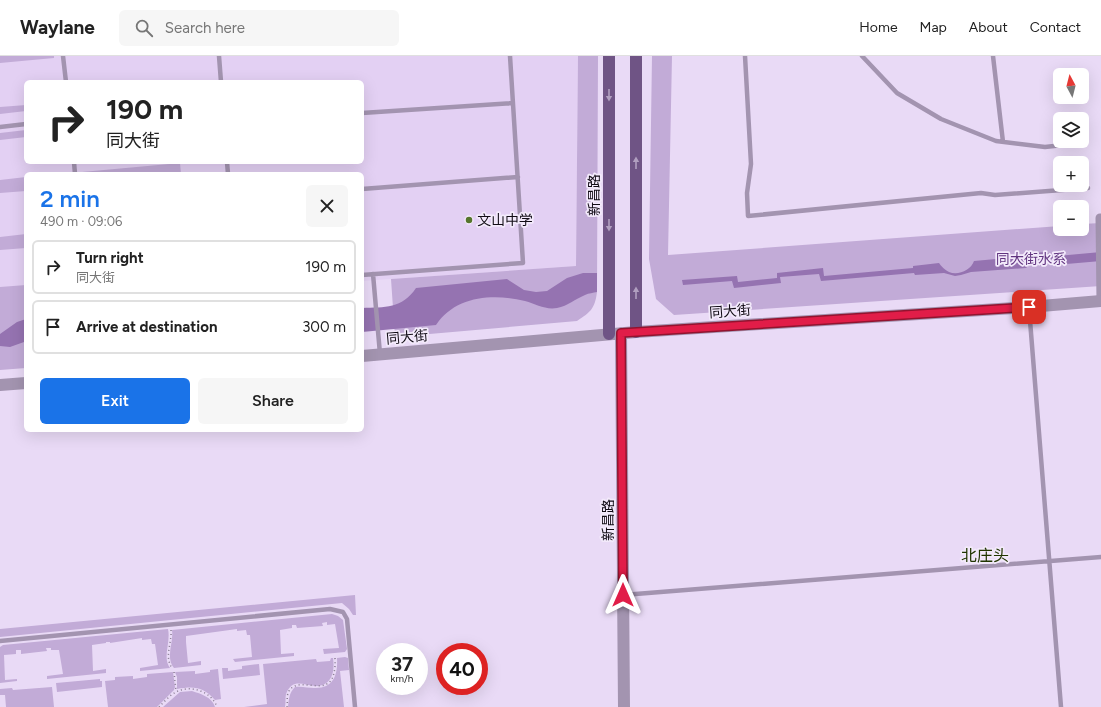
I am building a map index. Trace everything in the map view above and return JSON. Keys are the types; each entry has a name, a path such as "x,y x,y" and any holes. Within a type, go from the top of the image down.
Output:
{"main road":[{"name":"新昌路","path":"609,56 609,334"},
{"path":"636,56 636,332"}],"street":[{"path":"1100,218 1101,301"},
{"name":"同大街","path":"364,356 621,333 1101,301"},
{"name":"新昌路","path":"621,333 624,707"},
{"path":"0,385 24,383"}],"lane":[{"path":"63,56 66,80"},
{"path":"219,56 221,80"},
{"path":"364,275 523,263 510,56"},
{"path":"745,56 751,164 747,192 748,216 981,193 995,195 1053,191"},
{"path":"862,56 897,93 941,119 996,141 1045,147 1053,146"},
{"path":"993,56 1003,142"},
{"path":"364,113 513,102"},
{"path":"0,127 24,124"},
{"path":"364,189 518,177"},
{"path":"373,274 380,355"},
{"path":"1029,307 1061,707"},
{"path":"623,595 1101,557"},
{"path":"0,641 330,609 342,612 348,619 355,707"}],"path":[{"path":"171,624 168,662 172,668"},
{"path":"287,707 289,691 296,685 318,688 329,683 336,668 335,658"},
{"path":"174,672 176,691"},
{"path":"160,707 176,691 186,689 200,690 211,698 217,707"}],"shaded area":[{"name":"文山中学","path":"0,56 578,56 576,266 364,281 364,172 24,172 24,306 0,308"},
{"path":"1045,252 1057,256 1101,252 1101,261 1055,265 1053,260 1050,258 1033,261 1026,268 971,272 955,276 944,273 915,275 914,273 821,281 819,274 780,277 781,283 734,288 732,281 683,285 682,280 737,276 738,282 777,278 777,273 823,268 824,276 913,268 913,266 939,263 948,271 960,273 970,267 974,261 1029,256 1034,253"},
{"path":"583,273 597,273 597,292 586,294 557,308 548,308 525,301 500,297 476,299 453,308 444,315 436,325 364,332 364,308 392,306 405,300 416,288 507,279 524,290 536,292 547,291 567,278"},
{"path":"24,320 24,342 10,347 0,346 0,334 17,322"}],"green space":[{"path":"0,56 54,56 54,58 0,63"},
{"path":"578,56 598,56 597,292 592,309 577,321 395,337 391,279 576,266"},
{"name":"同大街水系","path":"652,56 672,56 668,255 1053,227 1053,236 1089,236 1089,224 1101,223 1101,286 674,315 656,299 649,259"},
{"path":"24,105 24,111 0,114 0,107"},
{"path":"24,130 24,137 0,140 0,133"},
{"path":"180,164 181,172 82,172"},
{"path":"24,177 24,191 0,193 0,180"},
{"path":"24,234 24,248 0,250 0,237"},
{"path":"24,285 24,368 0,370 0,287"},
{"path":"355,595 356,615 353,615 342,603 0,637 0,629"},
{"path":"332,614 343,620 347,649 345,652 324,654 323,649 339,648 335,624 327,625 327,622 322,623 323,626 297,628 296,625 292,625 292,628 280,630 281,654 294,653 294,656 235,662 233,659 252,657 250,635 247,635 246,630 237,631 237,629 186,636 188,663 201,661 201,665 174,668 171,664 170,654 172,630"},
{"path":"168,629 167,660 170,668 140,671 140,668 158,665 155,644 152,644 151,639 142,640 142,638 92,645 93,671 106,669 106,673 47,679 47,676 63,674 59,650 51,650 51,648 46,648 47,651 21,654 21,650 16,650 16,654 4,655 5,680 17,679 17,681 0,683 0,647 3,645"},
{"path":"331,658 333,658 333,673 329,681 316,686 295,684 286,694 285,707 244,707 267,704 263,664 316,659 317,662 330,661"},
{"path":"337,658 348,658 349,670 340,671 344,707 288,707 290,694 295,687 321,688 326,686 333,679 337,670"},
{"path":"259,664 260,675 223,679 222,668 228,668 228,671 242,669 242,666"},
{"path":"218,669 221,699 215,700 207,692 198,688 177,689 177,677 175,672 195,671 195,674 210,672 210,670"},
{"path":"173,672 174,690 157,707 108,707 105,681 115,680 115,677 133,676 133,679 147,677 147,674"},
{"path":"100,679 100,681 102,681 102,687 57,692 56,683"},
{"path":"52,687 54,707 6,707 5,695 0,695 0,689 12,688 13,690"},
{"path":"192,691 209,698 215,707 163,707 180,692"}],"place":[{"name":"文山中学","path":"469,220"}],"district":[{"name":"北庄头","path":"985,555"}],"route":[{"path":"623,595 621,333 1029,307"}]}
